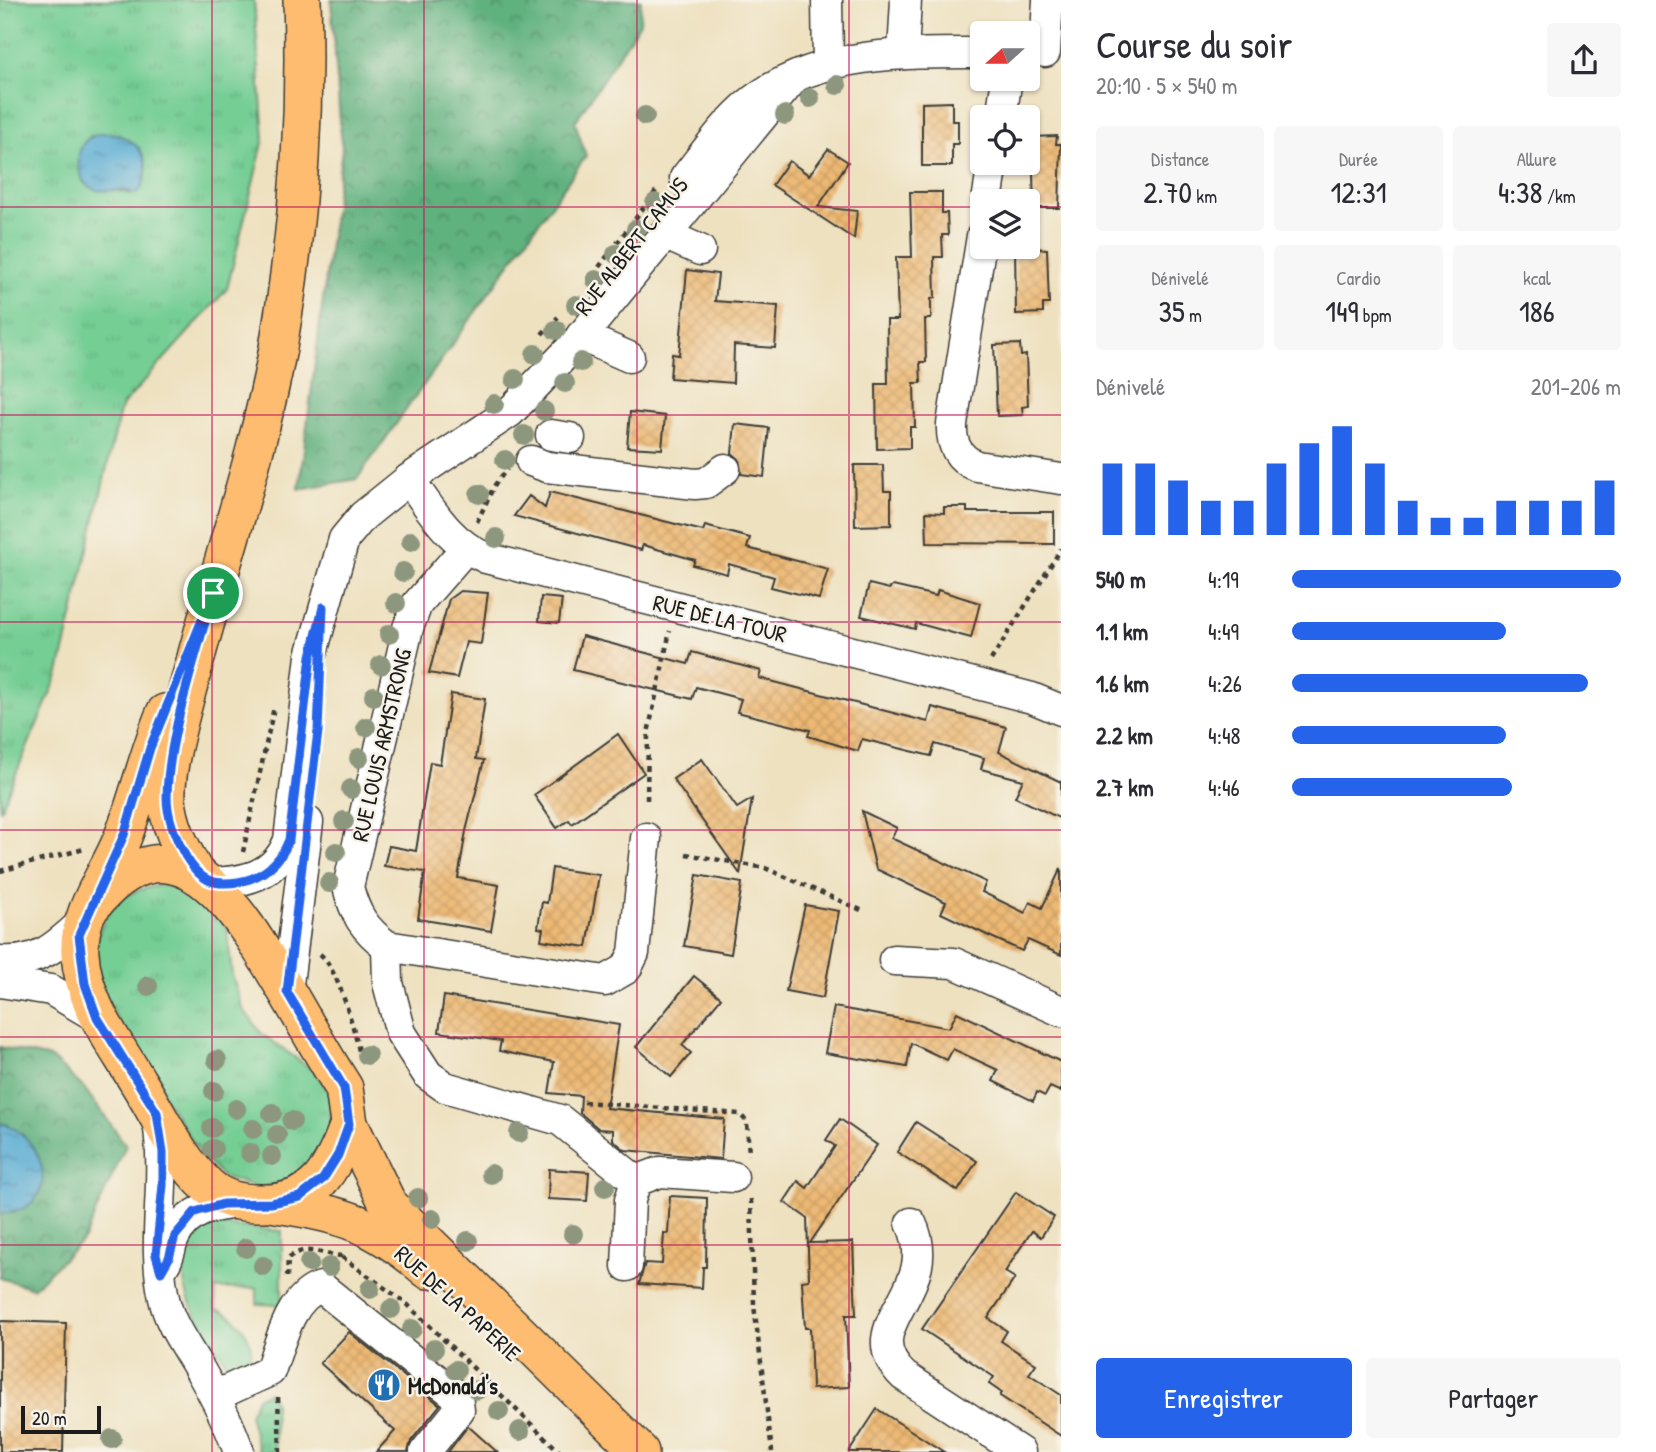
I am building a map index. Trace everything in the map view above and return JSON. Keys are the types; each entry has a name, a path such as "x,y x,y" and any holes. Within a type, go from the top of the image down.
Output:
{"main road":[{"path":"302,0 303,122 290,261 278,348 261,429 177,729 167,797 172,828 203,878 229,901 344,1088 349,1124 388,1204 640,1452"},
{"name":"RUE DE LA PAPERIE","path":"213,593 150,748 124,835 79,935 85,984 97,1017 190,1167 212,1189 256,1203 320,1210 368,1226 439,1280 618,1452"},
{"path":"88,913 110,883 134,869 166,863 203,878"},
{"path":"256,1203 300,1197 323,1179 338,1155 349,1124"}],"street":[{"path":"827,0 828,65"},
{"path":"903,54 906,0"},
{"path":"1044,52 1048,0"},
{"name":"RUE ALBERT CAMUS","path":"483,428 715,141 762,94 828,65 871,55 970,52"},
{"name":"RUE ALBERT CAMUS","path":"203,878 233,883 257,876 268,870 285,852 289,840 311,656 344,539 363,516 409,480 510,412 581,336 793,79"},
{"path":"664,234 700,250"},
{"path":"978,259 952,424 954,443 966,461 977,466 1061,479"},
{"path":"581,336 629,357"},
{"path":"531,461 547,467 695,484 706,483 725,469"},
{"name":"RUE DE LA TOUR","path":"409,480 449,535 465,549 486,558 1032,698 1061,710"},
{"name":"RUE LOUIS ARMSTRONG","path":"387,946 370,933 355,914 348,887 408,628 417,604 465,549"},
{"name":"RUE ALBERT CAMUS","path":"287,992 318,731 323,607"},
{"path":"636,1181 561,1120 445,1087 428,1075 401,1033 388,983 387,946 605,981 626,969 634,953 646,838"},
{"path":"0,961 16,962 41,957 88,913"},
{"path":"894,960 954,963 1061,1011"},
{"path":"0,982 51,990 97,1017"},
{"path":"157,1113 163,1152 163,1185 156,1255 164,1300 171,1319 215,1396 239,1452"},
{"path":"627,1266 630,1200 636,1181 651,1173 660,1172 744,1181"},
{"path":"161,1272 169,1258 175,1236 187,1219 207,1208 256,1203"},
{"path":"911,1223 920,1246 919,1270 888,1328 887,1350 891,1360 904,1376 1020,1452"},
{"path":"215,1396 270,1371 291,1315 310,1290 321,1287 457,1396 459,1410 425,1452"}],"path":[{"path":"594,272 667,176"},
{"path":"542,334 560,314"},
{"path":"985,669 1061,549"},
{"path":"647,800 648,733 672,624"},
{"path":"242,856 261,755 278,694"},
{"path":"0,871 88,847"},
{"path":"686,853 765,867 861,911"},
{"path":"526,1110 545,1101 556,1100 740,1114 749,1128 744,1181 754,1305 772,1452"},
{"path":"342,1257 350,1247"},
{"path":"287,1280 288,1258 295,1252 321,1250 342,1257 407,1304 560,1452"},
{"path":"270,1371 281,1406 280,1452"}],"green space":[{"path":"0,0 254,0 264,139 227,289 121,407 59,673 0,811","holes":["91,136 132,194 85,184 80,159 83,146"]},
{"path":"331,0 641,0 640,23 575,122 586,156 357,479 299,489 342,149"},
{"path":"165,885 192,891 227,927 232,975 243,1009 262,1034 314,1071 329,1092 332,1133 300,1178 260,1189 221,1176 202,1156 174,1113 106,998 92,955 108,913 131,893"},
{"path":"0,1047 51,1058 84,1088 126,1145 84,1239 33,1288 0,1278 0,1213 14,1213 9,1125 0,1123"},
{"path":"210,1224 282,1231 282,1305 257,1304 257,1288 215,1289 216,1309 237,1321 250,1343 250,1359 240,1366 230,1366 226,1362 194,1312 185,1286 183,1271 187,1245 196,1232"},
{"path":"268,1392 274,1401 275,1452 259,1452 249,1414 257,1398"}],"water":[{"path":"105,133 127,139 141,152 146,171 138,193 97,190 83,181 79,165 80,150 88,139"},
{"path":"0,1123 16,1130 29,1142 38,1156 42,1172 41,1187 34,1200 21,1209 0,1213"}],"building":[{"path":"952,102 952,121 958,121 958,144 952,144 952,166 922,166 922,103"},
{"path":"1057,136 1056,144 1061,144 1059,208 1040,208 1040,189 1033,189 1033,175 1040,175 1040,137"},
{"path":"828,149 848,162 818,207 857,211 854,239 772,185 789,161 809,175"},
{"path":"910,192 942,192 942,213 947,213 948,235 942,235 943,257 934,257 935,298 931,299 931,319 925,319 926,362 920,362 921,383 914,383 915,427 910,427 910,448 877,449 876,384 888,384 887,320 898,320 896,257 912,257"},
{"path":"1040,249 1047,249 1049,304 1043,304 1043,313 1016,314 1015,259 1040,259"},
{"path":"687,270 718,274 715,301 778,306 775,348 734,345 733,383 670,378 672,354 679,355"},
{"path":"1020,344 1021,356 1026,355 1028,406 1022,407 1023,415 997,416 994,345"},
{"path":"630,412 665,416 662,449 627,447"},
{"path":"735,424 769,428 764,477 741,474 739,459 732,453"},
{"path":"854,465 883,465 884,491 891,491 891,525 855,526"},
{"path":"550,492 703,531 705,526 750,538 747,548 828,569 819,599 771,587 774,577 729,564 727,574 693,565 695,560 643,545 641,550 514,516 529,496 545,508"},
{"path":"944,507 967,507 967,512 1054,512 1054,544 927,543 926,512 944,513"},
{"path":"869,584 889,589 893,586 936,596 938,590 980,603 971,638 916,623 915,629 861,616"},
{"path":"460,591 488,593 481,644 466,642 457,678 429,673 449,599"},
{"path":"541,597 562,599 559,623 539,621"},
{"path":"582,636 688,664 692,652 761,671 759,678 928,722 932,707 1006,727 999,752 1061,782 1061,819 1015,797 1023,780 981,769 984,758 935,744 931,756 862,739 858,751 808,736 810,730 737,712 741,699 696,687 692,699 573,670"},
{"path":"451,694 485,699 476,759 484,760 466,831 458,878 499,885 491,931 418,919 425,872 384,866 389,846 416,851 430,762 440,764"},
{"path":"618,734 644,773 572,824 569,820 557,828 534,795"},
{"path":"702,759 737,808 752,799 740,874 673,779"},
{"path":"862,811 897,828 891,838 986,882 982,892 1025,913 1030,902 1042,908 1061,868 1061,955 1028,940 1022,951 989,936 941,913 946,902 876,869"},
{"path":"552,868 599,875 587,947 541,940 543,929 538,928 542,902 547,903"},
{"path":"697,875 742,883 731,954 684,946"},
{"path":"805,905 839,911 823,998 786,991"},
{"path":"694,976 721,998 682,1045 691,1053 671,1077 636,1047"},
{"path":"444,996 619,1025 606,1108 724,1119 721,1159 625,1150 613,1140 613,1130 599,1129 580,1113 581,1096 549,1093 554,1062 499,1051 501,1041 439,1032"},
{"path":"834,1007 949,1028 957,1012 1061,1062 1061,1092 1050,1087 1045,1096 1037,1092 1033,1101 993,1081 998,1070 953,1049 947,1060 911,1043 907,1067 825,1053"},
{"path":"840,1119 877,1145 810,1243 853,1242 856,1315 846,1315 849,1387 812,1389 810,1328 805,1328 802,1281 809,1280 807,1218 784,1202 798,1181 807,1188 835,1146 826,1140"},
{"path":"916,1122 977,1161 958,1191 897,1152"},
{"path":"549,1169 589,1172 587,1201 548,1199"},
{"path":"1016,1192 1054,1217 1041,1237 1032,1231 1017,1253 1005,1272 1015,1278 988,1318 1007,1331 1001,1341 1036,1364 1029,1374 1061,1395 1061,1436 1000,1396 1002,1393 989,1384 994,1377 922,1329"},
{"path":"670,1196 707,1198 706,1267 703,1267 702,1288 639,1284 645,1263 662,1264 664,1233 668,1234"},
{"path":"0,1321 66,1323 63,1452 0,1452"},
{"name":"McDonald's","path":"349,1332 440,1405 411,1441 408,1452 376,1452 395,1431 320,1363"},
{"path":"877,1409 907,1428 944,1452 849,1452"},
{"path":"468,1426 497,1452 448,1452"}],"place":[{"name":"McDonald's","path":"384,1385"}],"route":[{"path":"213,593 177,729 167,797 172,828 181,848 195,873 210,884 245,881 257,876 268,870 285,852 299,769 311,656 323,607 318,731 287,992 344,1088 349,1124 338,1155 323,1179 300,1197 271,1203 223,1204 195,1212 175,1236 169,1258 161,1272 156,1255 163,1185 163,1152 157,1113 97,1017 85,984 79,935 124,835 150,748 213,593"}]}
